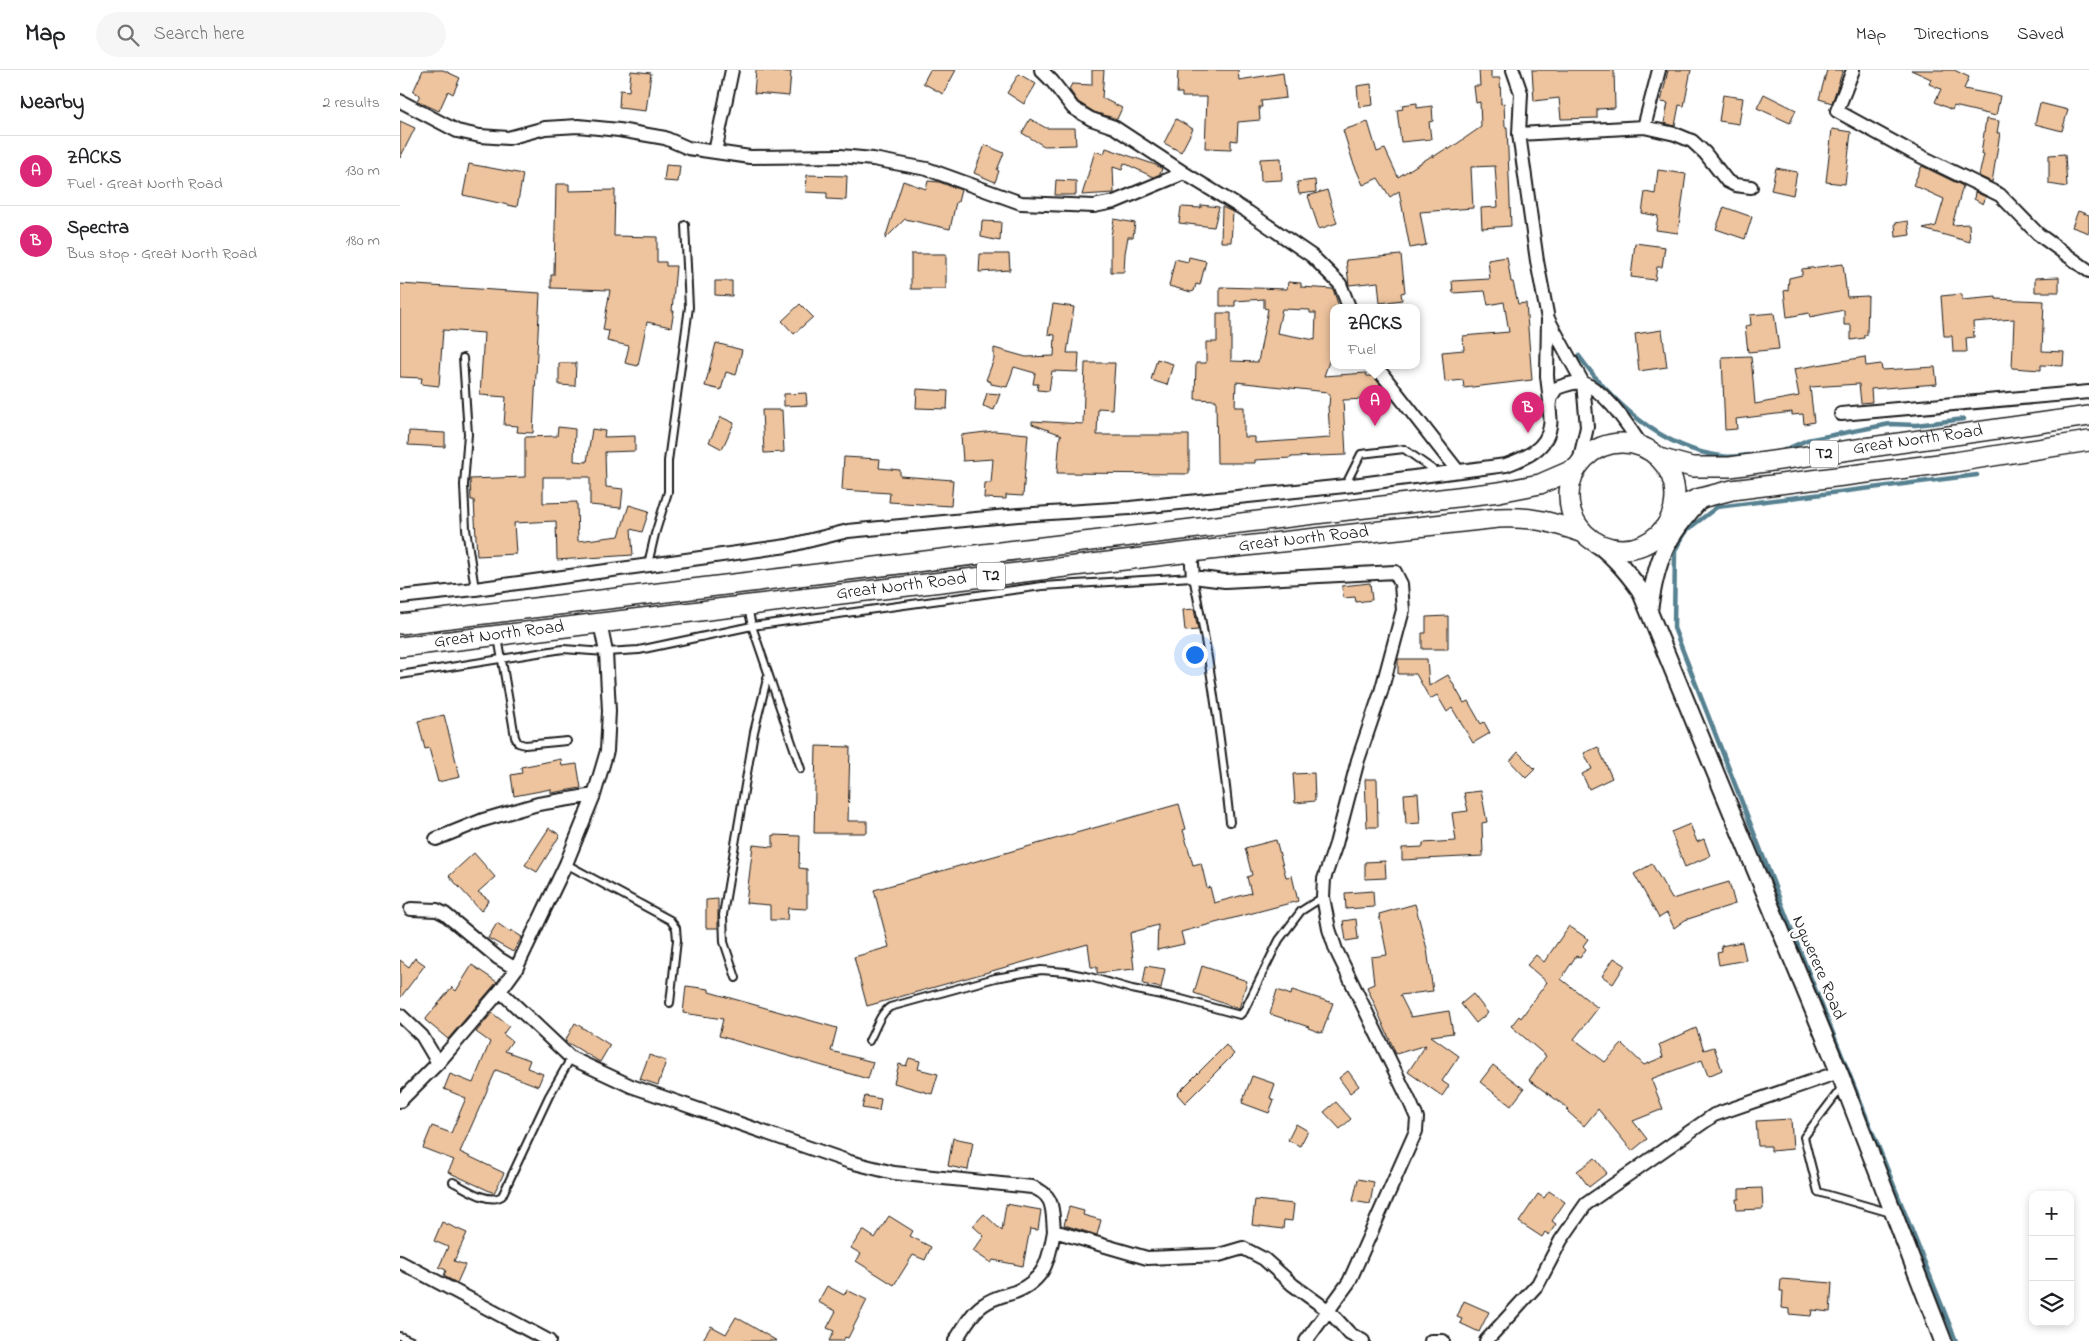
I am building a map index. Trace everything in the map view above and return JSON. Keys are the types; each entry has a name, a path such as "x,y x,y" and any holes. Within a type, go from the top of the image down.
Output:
{"main road":[{"name":"Great North Road","path":"1651,453 1692,467 1730,467 2089,416"},
{"name":"Great North Road","path":"1672,514 1702,498 1732,490 1955,462 2089,441"},
{"path":"1649,613 1653,582 1663,550 1672,514 1675,501 1674,482 1670,474 1651,453 1623,444 1602,447 1592,452 1571,478 1568,500 1570,512 1585,535 1614,547 1631,547 1655,537 1672,514"},
{"name":"Great North Road","path":"400,624 1499,492 1540,484 1578,468"},
{"path":"1663,550 1679,523 1702,498"},
{"name":"Great North Road","path":"400,647 1191,552 1520,517 1541,519 1585,535"},
{"name":"Ngwerere Road","path":"1585,535 1609,552 1626,570 1640,590 1842,1078 1943,1341"}],"street":[{"path":"715,152 732,70"},
{"path":"1041,70 1073,108 1090,118 1114,127 1248,212 1312,256 1340,284 1348,304"},
{"path":"1513,70 1521,92"},
{"path":"400,597 475,589 787,546 848,531 910,524 1130,508 1345,486 1506,465 1526,458 1537,450 1546,438 1550,426 1550,401 1547,376 1548,319 1537,261 1520,134 1523,70"},
{"path":"1644,127 1658,70"},
{"path":"1853,70 1837,111 2000,195 2038,234 2089,271"},
{"path":"400,101 457,131 480,136 508,138 545,128 578,126 619,130 665,138 688,148 750,157 840,156 873,159 927,169 1021,202 1094,206 1114,202 1184,173"},
{"path":"1520,134 1644,127 1674,134 1692,141 1727,181 1735,185 1751,187"},
{"path":"1548,319 1583,383 1587,427 1578,468"},
{"path":"1378,369 1457,470"},
{"path":"1550,401 1557,388 1571,383 1583,383 1603,396 1651,453"},
{"path":"1841,414 2089,392"},
{"path":"1191,552 1193,577 1226,581 1353,576 1395,572 1401,584 1404,610 1381,692 1358,760 1336,844 1324,879 1323,897 1329,929 1336,950 1416,1118 1416,1131 1349,1282 1306,1341"},
{"path":"400,1101 438,1063 500,991 516,969 566,864 594,796 608,751 609,711 606,652 600,624"},
{"path":"436,839 483,820 538,804 594,796"},
{"path":"411,909 437,910 445,914 498,958 516,969"},
{"path":"500,991 571,1058 630,1086 716,1114 766,1134 850,1162 894,1173 1032,1187 1044,1191 1051,1202 1054,1231 1048,1261 1040,1274 1028,1285 1014,1292 997,1296 981,1306 966,1323 955,1341"},
{"path":"400,1015 422,1036 438,1063"},
{"path":"1486,1341 1538,1284 1561,1240 1586,1204 1714,1115 1842,1078"},
{"path":"1054,1231 1147,1258 1219,1256 1243,1248 1264,1259 1293,1285 1329,1311 1350,1334 1363,1341"},
{"path":"400,1262 549,1341"},
{"path":"1431,1341 1443,1341"}],"lane":[{"path":"648,564 668,492 668,461 689,307 685,226"},
{"path":"463,358 468,434 464,486 466,529 475,589"},
{"path":"1345,486 1361,454 1404,449 1438,473"},
{"path":"400,675 563,649 606,652 639,650 752,626 1042,586 1193,577 1202,617 1230,822"},
{"path":"748,606 752,626 801,768"},
{"path":"498,635 515,737 518,743 525,745 567,740"},
{"path":"736,978 724,942 723,915 752,742 768,674"},
{"path":"566,864 670,920 676,928 677,940 670,1003"},
{"path":"869,1041 882,1012 890,1007 995,978 1040,970 1066,972 1090,977 1240,1015 1244,1011 1279,940 1301,911 1323,897"},
{"path":"453,1182 490,1199 497,1199 502,1196 549,1096 571,1058"},
{"path":"1842,1078 1804,1137 1818,1192 1894,1214"},
{"path":"400,1336 412,1341"}],"building":[{"path":"423,70 443,70 460,78 453,94 448,91 439,111 417,101 420,95 413,92"},
{"path":"756,70 791,72 789,96 754,93"},
{"path":"930,70 956,70 943,94 923,83"},
{"path":"1092,70 1104,70 1102,98 1122,108 1117,119 1094,112 1078,102 1069,89 1072,84 1092,85"},
{"path":"1178,70 1238,70 1239,80 1283,73 1286,98 1261,101 1262,107 1259,107 1260,120 1238,122 1237,141 1231,140 1231,149 1205,148 1207,97 1182,97 1182,93 1177,93"},
{"path":"1479,70 1491,70 1491,78 1500,78 1501,104 1504,103 1505,127 1507,127 1511,226 1482,228 1481,208 1498,207 1495,166 1471,167 1473,208 1420,212 1426,245 1410,248 1399,191 1390,197 1378,178 1363,185 1353,162 1343,130 1368,122 1377,152 1385,149 1398,177 1433,155 1433,157 1447,148 1448,150 1481,127 1480,102 1476,103 1474,86 1480,86"},
{"path":"1532,70 1614,70 1615,108 1597,109 1597,118 1561,119 1559,98 1534,101"},
{"path":"1668,70 1691,70 1684,106 1679,105 1675,126 1664,123 1668,103 1661,102"},
{"path":"1827,70 1843,70 1832,103 1819,99"},
{"path":"1911,70 1954,70 1969,77 1964,89 2000,96 1996,116 1954,106 1952,110 1935,102 1941,89 1929,84 1931,79"},
{"path":"631,71 651,73 646,111 619,108 620,90 629,91"},
{"path":"1019,74 1036,84 1024,104 1007,93"},
{"path":"1371,84 1373,105 1359,107 1357,86"},
{"path":"1764,94 1796,110 1790,123 1757,108"},
{"path":"1723,95 1743,98 1739,124 1719,121"},
{"path":"1417,103 1417,108 1432,106 1433,121 1429,122 1431,139 1401,142 1397,110 1403,109 1402,105"},
{"path":"2040,103 2068,110 2062,131 2035,124"},
{"path":"1030,119 1046,128 1075,128 1076,145 1044,146 1022,133"},
{"path":"1176,119 1193,129 1181,152 1164,143"},
{"path":"1986,119 1999,121 1997,133 2000,133 1992,182 1979,176 1984,154 1981,154"},
{"path":"400,121 415,128 400,158"},
{"path":"1832,129 1851,132 1845,184 1826,182"},
{"path":"985,145 1004,153 997,170 999,171 995,182 974,173"},
{"path":"1106,148 1156,165 1162,169 1160,174 1153,177 1124,163 1122,170 1113,167 1114,193 1082,195 1095,151 1104,154"},
{"path":"2065,154 2067,187 2049,184 2049,155"},
{"path":"1281,158 1282,180 1261,181 1260,159"},
{"path":"469,164 523,174 517,207 463,195"},
{"path":"666,165 680,166 678,182 664,181"},
{"path":"1922,166 1963,186 1952,225 1969,224 1970,242 1923,229 1936,226 1944,199 1913,185"},
{"path":"1776,168 1797,172 1793,195 1771,190"},
{"path":"1658,170 1686,174 1678,233 1656,230 1658,216 1642,213 1645,192 1655,194"},
{"path":"807,175 847,176 846,200 827,199 827,193 806,192"},
{"path":"1056,180 1076,181 1076,195 1055,195"},
{"path":"1315,180 1316,192 1299,194 1297,182"},
{"path":"903,181 926,189 928,181 939,182 961,190 958,202 956,202 950,229 905,219 885,239"},
{"path":"556,184 569,184 569,191 615,190 614,236 657,237 657,262 666,262 666,266 676,266 672,311 674,311 671,327 647,322 638,366 625,363 629,346 607,341 609,331 603,330 610,290 551,288 551,275 554,275"},
{"path":"1327,190 1337,223 1319,229 1308,196"},
{"path":"1975,192 1986,197 1983,204 1974,199"},
{"path":"1201,205 1219,207 1214,227 1179,223 1181,207 1201,208"},
{"path":"1222,207 1233,212 1231,242 1221,242"},
{"path":"1724,207 1752,217 1745,239 1716,229"},
{"path":"2078,211 2089,215 2089,233 2072,227"},
{"path":"1114,219 1135,223 1133,237 1128,237 1124,272 1111,272 1111,236"},
{"path":"982,221 1001,222 1000,241 981,237"},
{"path":"1908,221 1910,235 1896,237 1895,223"},
{"path":"1635,243 1665,247 1662,267 1657,267 1655,280 1631,277"},
{"path":"911,254 946,254 946,289 911,289"},
{"path":"980,254 1009,254 1010,270 979,272"},
{"path":"1401,255 1405,292 1401,293 1402,300 1380,303 1378,282 1349,285 1346,260"},
{"path":"1189,257 1206,261 1200,285 1196,284 1194,291 1191,292 1169,286 1175,259 1188,262"},
{"path":"1507,257 1511,282 1513,282 1518,304 1526,303 1532,380 1464,388 1463,380 1445,382 1442,352 1464,350 1463,336 1509,332 1504,302 1488,305 1485,291 1453,293 1452,281 1490,279 1488,260"},
{"path":"1843,264 1847,297 1868,296 1867,335 1864,335 1864,338 1851,340 1851,325 1844,325 1844,310 1810,317 1809,313 1787,317 1784,291 1788,290 1789,278 1802,275 1802,269"},
{"path":"2059,277 2059,292 2035,292 2035,278"},
{"path":"715,281 732,281 732,296 715,295"},
{"path":"1288,282 1301,283 1301,287 1333,289 1338,304 1330,304 1330,359 1324,376 1366,373 1367,376 1373,376 1391,398 1343,400 1346,455 1255,460 1255,463 1217,463 1216,400 1195,399 1196,363 1206,363 1206,342 1217,342 1217,313 1231,313 1231,361 1258,362 1268,309 1264,308 1264,299 1235,301 1235,306 1220,306 1220,287 1287,289","holes":["1282,309 1310,310 1310,313 1316,313 1315,340 1277,333","1236,382 1327,392 1327,394 1330,394 1328,406 1330,438 1255,443 1255,437 1244,437 1244,407 1235,407"]},
{"path":"400,284 540,293 533,433 517,432 518,426 504,425 506,397 480,395 484,333 443,330 439,386 421,384 422,378 400,377"},
{"path":"1962,294 1962,300 1996,297 1996,299 2044,301 2042,351 2064,352 2063,366 2041,365 2041,370 2012,368 2014,319 1973,322 1974,337 1966,338 1967,352 1953,352 1952,336 1944,336 1941,296"},
{"path":"800,304 813,317 794,334 782,321"},
{"path":"1053,304 1074,307 1067,353 1079,353 1078,372 1052,371 1049,391 1037,390 1038,384 1033,384 1035,373 1014,367 1007,387 991,384 991,382 986,380 994,359 994,348 1026,357 1054,356 1055,335 1048,334"},
{"path":"1774,313 1779,349 1748,352 1745,326 1751,325 1750,315"},
{"path":"1662,330 1667,367 1639,371 1635,334"},
{"path":"716,343 742,350 736,375 726,372 721,390 705,386"},
{"path":"1751,356 1755,404 1799,396 1794,369 1865,357 1866,366 1881,364 1882,370 1935,367 1937,384 1871,389 1872,402 1861,403 1859,384 1810,387 1814,422 1804,424 1803,414 1792,415 1792,412 1736,419 1737,429 1725,430 1722,357"},
{"path":"1157,359 1173,364 1167,385 1151,380"},
{"path":"559,363 576,363 575,386 559,385"},
{"path":"1085,363 1115,363 1112,409 1098,408 1097,435 1189,435 1189,474 1057,473 1060,436 1062,435 1032,424 1032,421 1083,424"},
{"path":"917,389 948,391 947,409 916,408"},
{"path":"806,393 807,405 784,406 784,394"},
{"path":"987,393 1000,394 994,410 983,406"},
{"path":"762,410 782,410 784,452 764,453"},
{"path":"721,417 734,423 722,449 709,442"},
{"path":"558,427 575,429 574,461 587,462 592,429 605,431 604,437 635,436 635,451 605,452 606,487 623,489 621,508 590,505 590,477 543,477 543,503 577,502 578,541 619,536 629,505 649,511 642,532 631,529 633,555 557,560 556,521 514,523 516,554 477,556 474,500 471,500 470,479 525,477 525,437 557,436"},
{"path":"409,431 445,433 445,447 408,445"},
{"path":"994,431 1028,434 1023,496 1006,495 1006,499 984,498 985,483 991,483 993,459 963,461 961,435"},
{"path":"844,457 880,459 879,468 900,470 900,476 953,480 951,506 889,502 890,493 842,490"},
{"path":"1370,583 1372,600 1356,602 1355,597 1343,598 1342,586"},
{"path":"1194,609 1198,630 1185,631 1183,610"},
{"path":"1448,616 1448,649 1422,649 1422,633 1426,633 1426,617"},
{"path":"1398,659 1427,659 1429,686 1448,675 1464,703 1468,701 1481,724 1484,722 1490,733 1473,743 1452,708 1447,712 1437,695 1430,699 1416,674 1398,674"},
{"path":"444,715 460,777 438,782 429,748 425,749 418,721"},
{"path":"816,746 850,747 848,821 867,821 867,833 814,833"},
{"path":"1598,747 1612,778 1589,789 1582,774 1592,769 1584,753"},
{"path":"1518,752 1535,769 1526,778 1510,761"},
{"path":"561,759 562,766 577,764 581,788 551,793 551,789 514,796 511,775 522,773 521,767"},
{"path":"1314,773 1315,801 1295,803 1293,774"},
{"path":"1365,779 1377,779 1378,827 1367,827"},
{"path":"1481,791 1487,822 1482,823 1483,856 1402,860 1402,848 1423,847 1423,843 1456,841 1452,813 1468,811 1464,793"},
{"path":"1418,793 1420,823 1406,824 1404,794"},
{"path":"1179,804 1186,829 1183,830 1193,865 1201,863 1207,888 1210,887 1214,903 1251,893 1247,877 1252,875 1245,848 1276,840 1286,877 1292,876 1298,901 1181,932 1184,944 1157,950 1158,925 1130,933 1134,969 1097,973 1097,967 1091,967 1088,944 867,1006 854,957 889,947 874,890"},
{"path":"1690,824 1697,842 1704,839 1710,856 1685,867 1671,832"},
{"path":"549,828 560,835 537,872 525,865"},
{"path":"773,835 800,836 799,868 807,869 807,909 788,908 787,920 770,920 770,905 746,903 753,845 773,847"},
{"path":"474,853 495,877 478,892 489,900 481,911 449,876"},
{"path":"1385,861 1386,878 1365,879 1365,862"},
{"path":"1652,864 1672,899 1729,882 1735,904 1685,920 1674,928 1667,913 1659,918 1634,874"},
{"path":"1373,891 1374,907 1346,909 1345,893"},
{"path":"718,899 718,928 706,928 706,900"},
{"path":"1415,904 1427,949 1433,991 1400,995 1411,1017 1449,1011 1453,1033 1431,1036 1459,1056 1442,1081 1449,1086 1442,1096 1408,1072 1426,1045 1396,1054 1367,987 1374,984 1371,957 1387,955 1379,914"},
{"path":"1356,919 1358,939 1346,941 1343,921"},
{"path":"497,923 510,932 511,930 522,937 513,952 488,938"},
{"path":"1569,926 1588,939 1583,946 1586,949 1580,958 1576,956 1561,979 1598,1008 1574,1039 1605,1062 1622,1044 1644,1065 1663,1057 1659,1045 1696,1028 1704,1050 1714,1047 1722,1070 1708,1076 1702,1060 1651,1079 1663,1109 1633,1121 1647,1139 1632,1151 1598,1109 1584,1126 1567,1111 1569,1109 1529,1080 1546,1056 1511,1026 1519,1016 1521,1018 1547,982 1527,965 1536,955 1544,962"},
{"path":"1742,942 1746,960 1719,965 1717,953 1722,952 1721,946"},
{"path":"415,958 425,965 400,998 400,960 409,967"},
{"path":"1614,958 1625,965 1613,984 1602,976"},
{"path":"472,965 497,982 448,1039 425,1020 452,987 456,991"},
{"path":"1146,966 1165,969 1161,988 1143,984"},
{"path":"1202,966 1247,981 1239,1009 1194,993"},
{"path":"686,986 709,989 709,992 837,1028 831,1051 873,1062 868,1079 719,1036 723,1019 683,1013"},
{"path":"1277,990 1291,995 1292,990 1333,1003 1322,1033 1270,1014"},
{"path":"1473,994 1488,1013 1476,1023 1461,1004"},
{"path":"492,1013 509,1026 503,1034 512,1041 505,1051 530,1060 527,1068 543,1074 538,1086 496,1070 460,1152 504,1173 494,1193 448,1172 454,1160 423,1148 432,1126 451,1133 466,1098 444,1089 450,1074 473,1083 490,1042 476,1032"},
{"path":"575,1023 610,1045 600,1062 565,1041"},
{"path":"1226,1045 1234,1054 1185,1103 1177,1094"},
{"path":"649,1055 666,1061 658,1085 640,1079"},
{"path":"909,1058 920,1061 918,1069 938,1074 932,1094 894,1083 899,1064 906,1066"},
{"path":"1493,1065 1524,1089 1511,1106 1480,1082"},
{"path":"1348,1071 1359,1086 1350,1093 1339,1078"},
{"path":"1252,1076 1275,1084 1270,1098 1274,1100 1269,1113 1242,1103"},
{"path":"865,1096 881,1099 879,1111 862,1108"},
{"path":"1336,1102 1351,1119 1340,1129 1324,1112"},
{"path":"1791,1119 1793,1149 1771,1151 1771,1146 1758,1146 1756,1121"},
{"path":"1296,1124 1308,1131 1300,1146 1288,1140"},
{"path":"953,1138 973,1142 968,1170 948,1166"},
{"path":"1595,1158 1607,1173 1589,1187 1577,1171"},
{"path":"1358,1179 1374,1182 1370,1204 1353,1201"},
{"path":"1762,1188 1763,1209 1737,1210 1736,1199 1739,1199 1739,1189"},
{"path":"1549,1191 1565,1202 1552,1221 1556,1224 1549,1235 1545,1232 1542,1237 1519,1222 1538,1194 1544,1198"},
{"path":"1255,1200 1294,1204 1292,1221 1284,1220 1283,1229 1252,1225"},
{"path":"1006,1204 1041,1210 1038,1230 1030,1229 1023,1266 993,1260 991,1263 973,1251 984,1236 973,1226 984,1214 1002,1231"},
{"path":"1069,1207 1084,1211 1083,1215 1101,1220 1097,1235 1064,1225"},
{"path":"889,1216 913,1231 910,1236 931,1247 925,1260 913,1255 894,1285 856,1261 861,1254 851,1248 863,1230 875,1238"},
{"path":"442,1222 467,1233 454,1261 465,1265 457,1283 444,1276 446,1270 439,1267 448,1247 434,1241"},
{"path":"1781,1279 1832,1283 1830,1312 1812,1310 1811,1316 1789,1314 1789,1309 1782,1308 1783,1291 1780,1291"},
{"path":"827,1286 844,1295 847,1290 867,1300 848,1338 845,1337 843,1341 829,1341 834,1331 827,1328 836,1311 818,1302"},
{"path":"1464,1301 1489,1312 1479,1332 1460,1323 1462,1319 1457,1317"},
{"path":"736,1317 777,1341 702,1341 711,1326 726,1334"}],"waterway":[{"path":"1579,356 1623,406 1640,421 1659,433 1699,452 1727,457 1748,455"},
{"path":"1780,452 1807,440 1890,424 1916,425 1964,419"},
{"path":"1956,1341 1798,946 1674,628 1675,550 1687,530 1717,507 1977,475"}],"place":[{"name":"ZACKS","path":"1375,426"},
{"name":"Spectra","path":"1528,433"}]}
